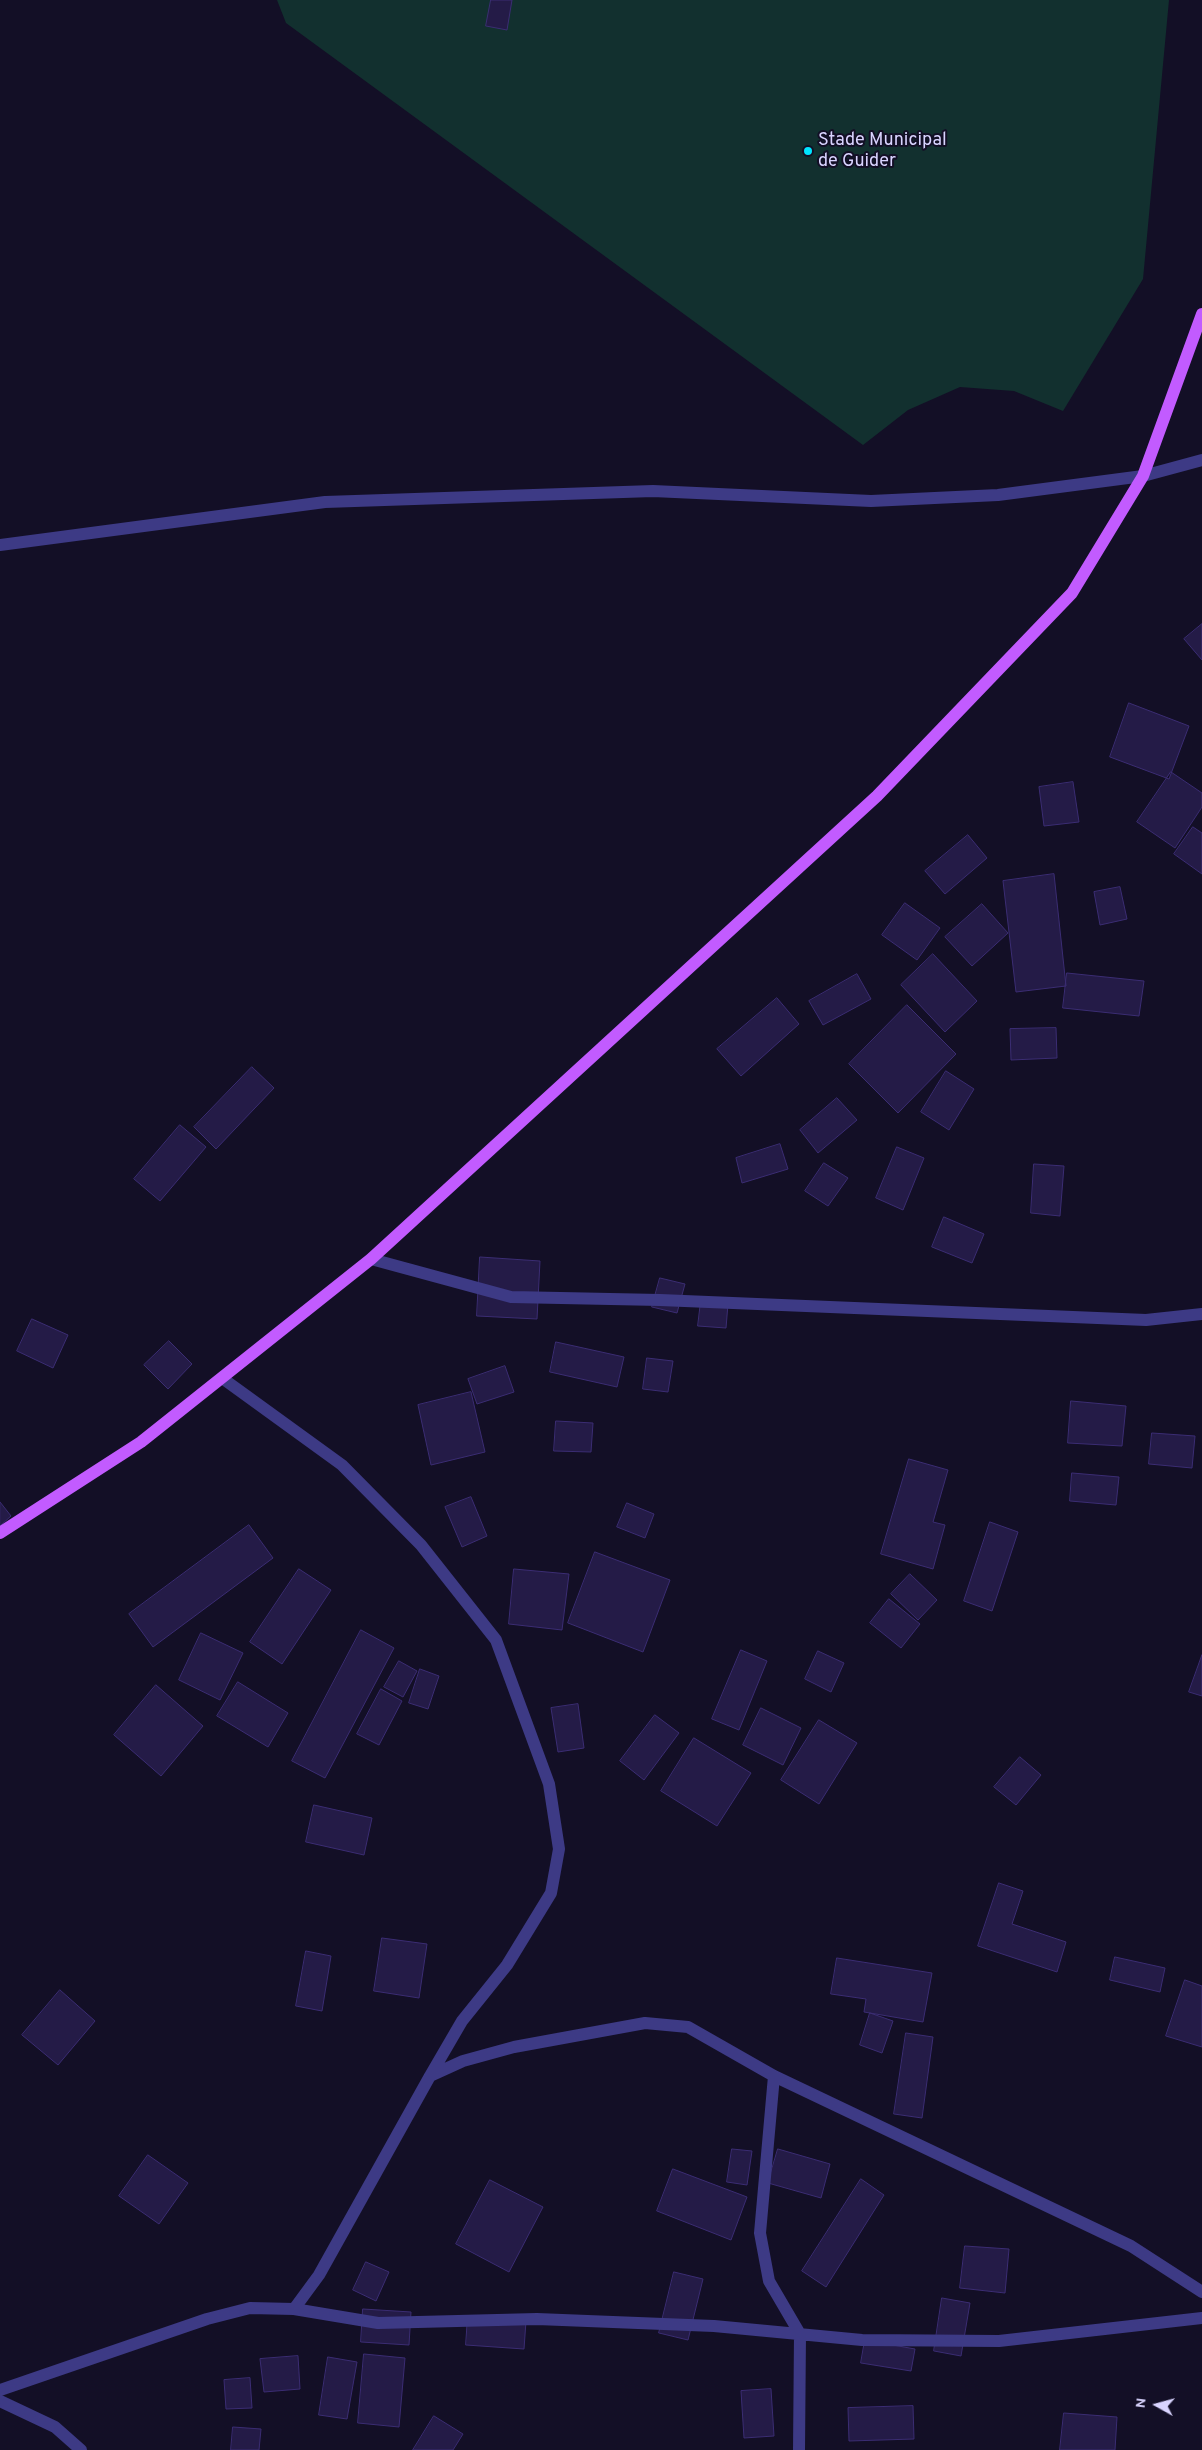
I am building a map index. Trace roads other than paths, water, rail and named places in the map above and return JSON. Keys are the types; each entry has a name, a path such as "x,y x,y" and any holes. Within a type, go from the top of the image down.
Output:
{"main road":[{"path":"0,1533 141,1442 371,1258 877,796 1072,593 1143,476 1202,314"}],"street":[{"path":"0,545 325,502 653,491 871,501 998,495 1143,476 1202,460"},
{"path":"371,1258 511,1297 660,1300 1146,1320 1202,1314"},
{"path":"222,1378 342,1465 426,1552 496,1640 549,1784 559,1849 551,1893 507,1965 462,2021 319,2275 294,2309"},
{"path":"430,2076 463,2061 514,2047 645,2023 688,2027 774,2076 1131,2246 1202,2292"},
{"path":"774,2076 760,2233 769,2281 800,2334 799,2450"},
{"path":"0,2390 207,2319 250,2308 294,2309 378,2323 537,2319 714,2326 862,2340 1000,2340 1202,2318"},
{"path":"0,2401 55,2428 81,2450"}],"place":[{"name":"Stade Municipal de Guider","path":"808,151"}]}
